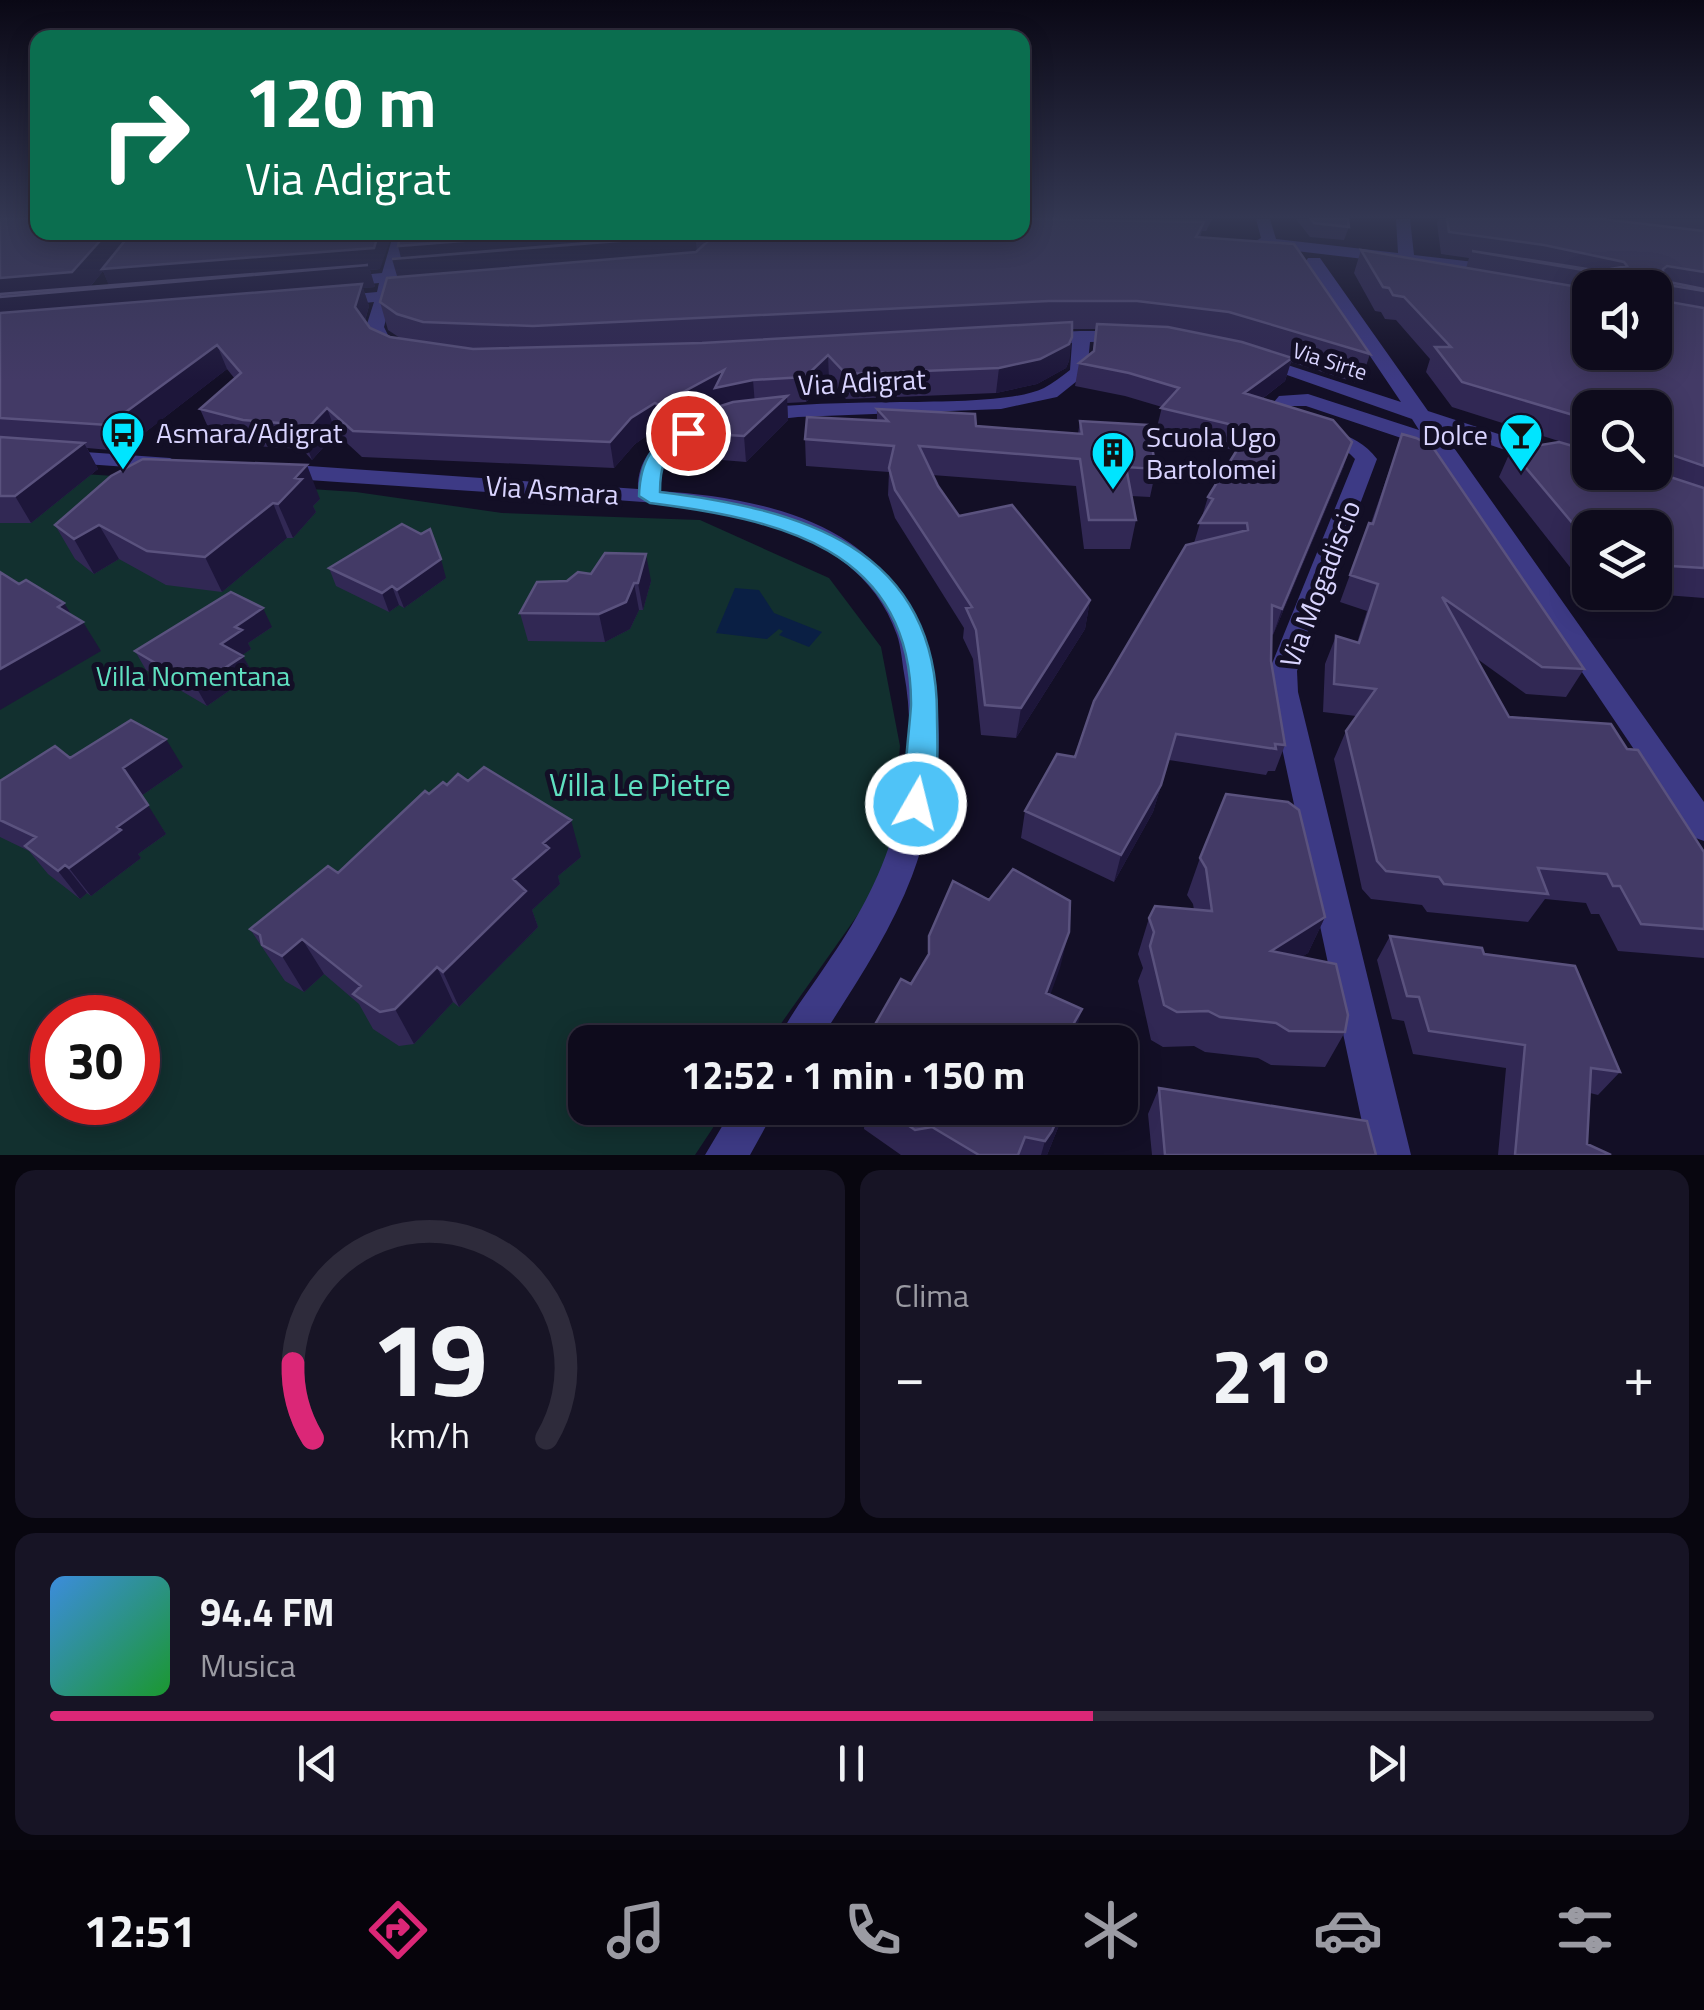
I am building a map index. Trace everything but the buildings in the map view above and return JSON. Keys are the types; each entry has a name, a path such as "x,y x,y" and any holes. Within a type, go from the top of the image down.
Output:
{"street":[{"path":"390,273 375,323 376,334 385,344 414,356"},
{"path":"314,302 439,273"},
{"path":"1322,273 1704,828"},
{"path":"1410,273 1496,288"},
{"path":"322,283 434,292"},
{"name":"Via Adigrat","path":"650,496 650,468 656,454 670,442 702,428 768,414 1033,399 1075,378 1081,369 1080,336"},
{"path":"1031,338 1152,338"},
{"name":"Via Sirte","path":"1242,357 1572,465"},
{"name":"Via Mogadiscio","path":"1390,1155 1284,692 1283,671 1366,460 1351,443 1289,420 1278,409 1291,398 1308,400 1438,443"},
{"path":"0,452 195,466"},
{"name":"Via Asmara","path":"253,470 650,496 737,508 792,524 828,540 856,558 890,591 914,643 922,679 925,730 920,783 907,841 884,902 808,1025"},
{"path":"726,1155 745,1125"}],"green space":[{"name":"Villa Le Pietre","path":"0,465 356,492 502,513 700,520 829,578 881,647 900,746 888,872 780,1025 568,1025 568,1125 715,1125 695,1155 0,1155"}],"water":[{"path":"735,588 759,590 774,613 822,632 809,647 779,635 783,631 779,629 767,639 716,633"}],"place":[{"name":"Asmara/Adigrat","path":"123,471"},
{"name":"Dolce","path":"1521,473"},
{"name":"Scuola Ugo Bartolomei","path":"1113,491"}],"route":[{"path":"688,433 656,454 650,468 650,496 737,508 811,532 866,566 901,608 914,643 924,700 923,762 916,804"}],"park label":[{"name":"Villa Nomentana","path":"193,676"}]}
